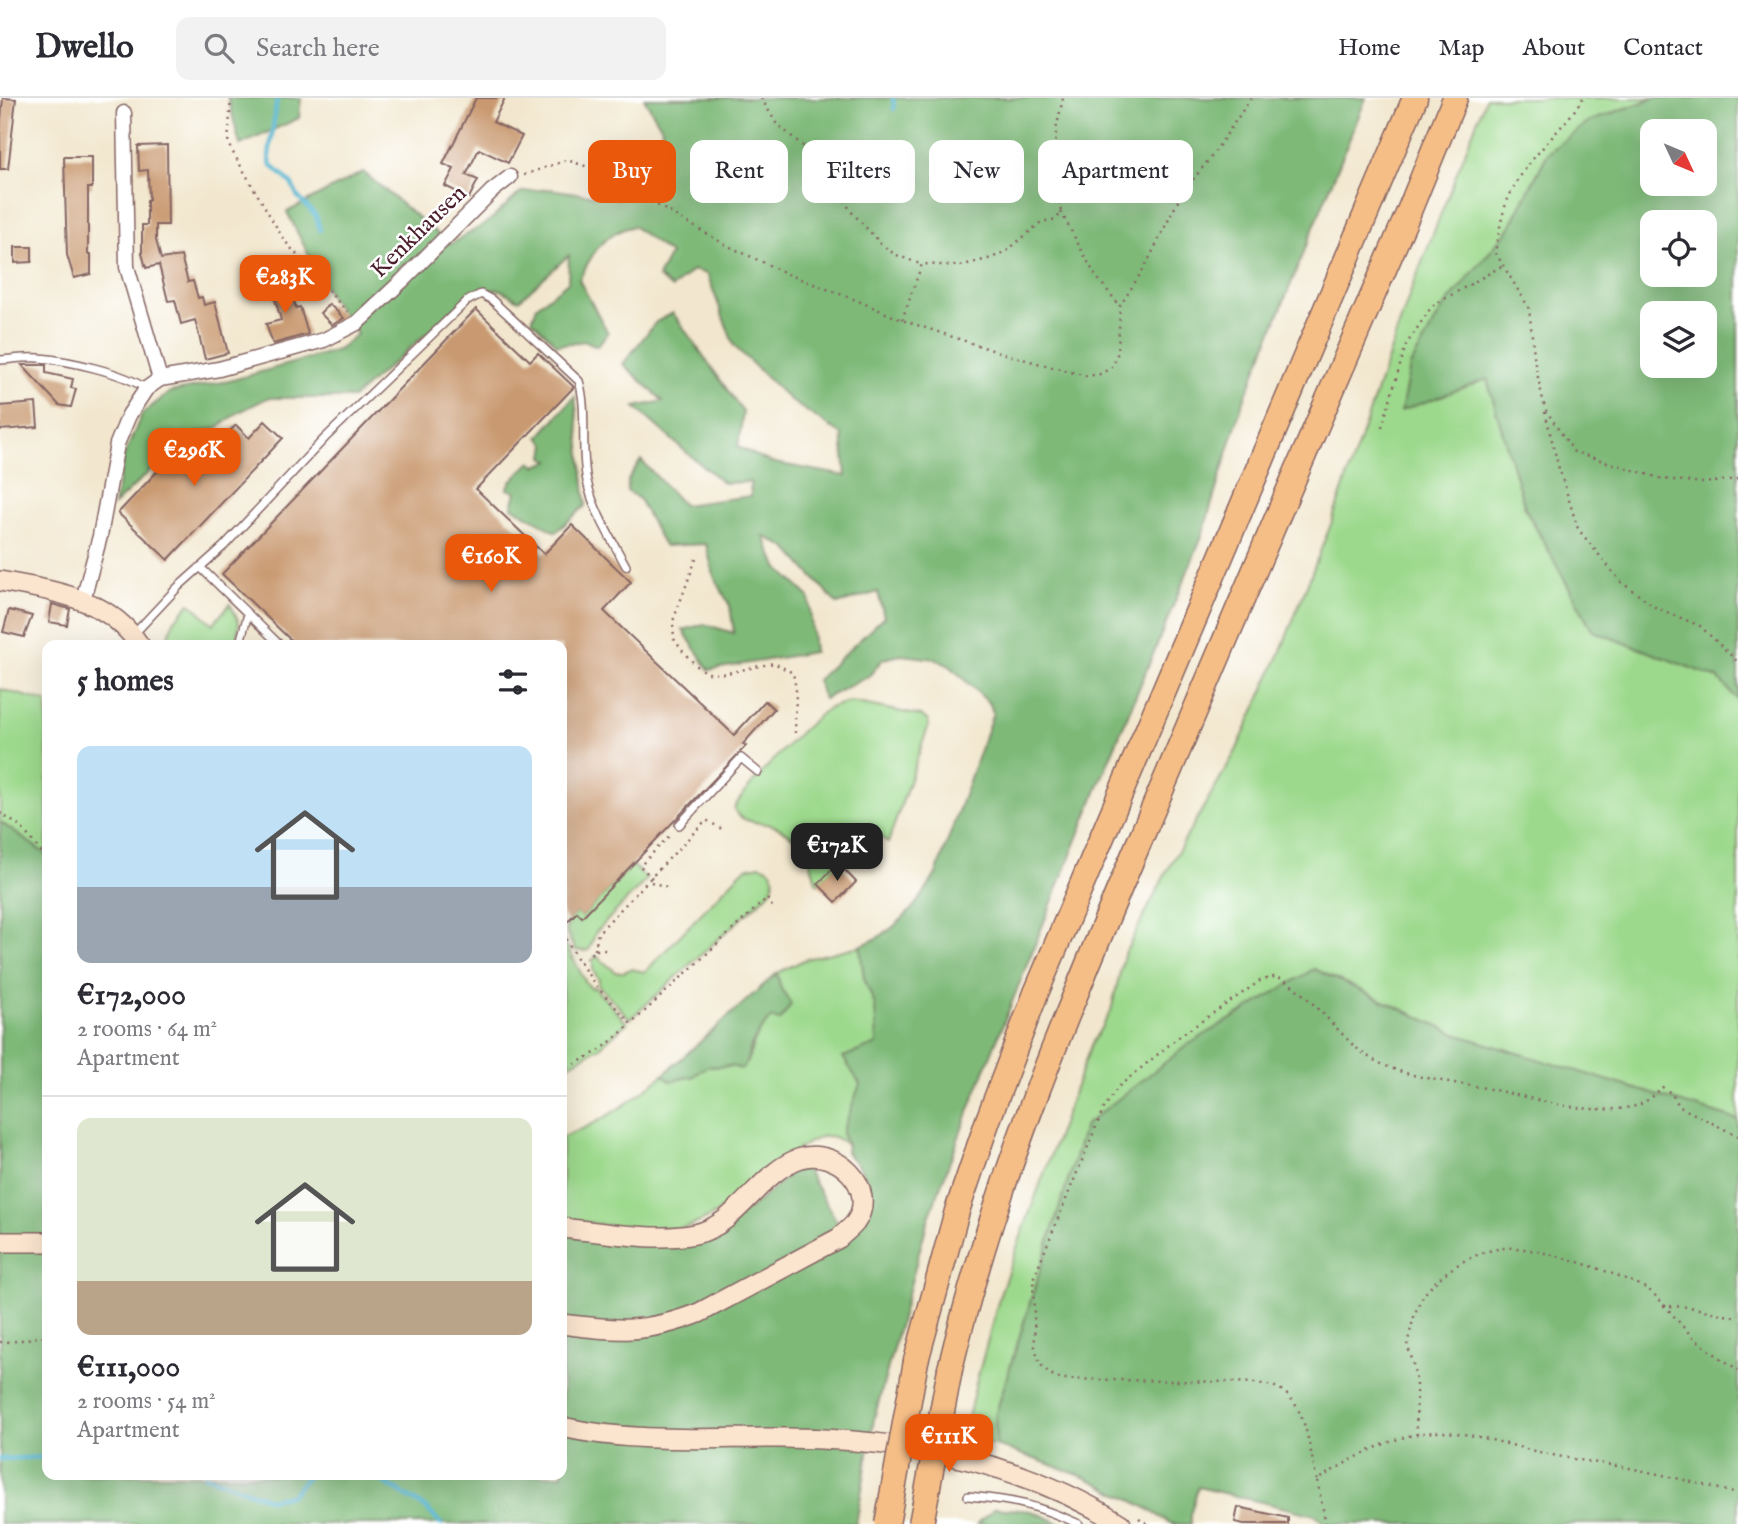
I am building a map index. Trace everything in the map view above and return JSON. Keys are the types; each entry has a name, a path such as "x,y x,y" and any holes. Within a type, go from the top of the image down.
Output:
{"highway":[{"path":"887,1524 916,1361 957,1211 988,1120 1036,993 1415,98"},
{"path":"921,1524 950,1369 967,1298 990,1222 1069,1005 1454,98"}],"street":[{"path":"124,113 127,267 160,379"},
{"name":"Kenkhausen","path":"83,600 100,536 117,443 128,415 146,389 160,379 219,369 324,340 357,323 492,191 510,177"},
{"path":"0,581 55,591 83,600 108,613 136,640"},
{"path":"567,1228 672,1237 697,1234 712,1228 730,1215 779,1170 797,1159 816,1155 832,1158 847,1168 856,1180 860,1192 861,1207 855,1223 839,1238 699,1313 674,1323 641,1330 567,1325"},
{"path":"0,1242 42,1242"},
{"path":"567,1428 639,1438 828,1438 886,1443 960,1456 1018,1474 1071,1497 1121,1524"}],"lane":[{"path":"138,640 200,567 325,438 467,301 481,294 492,300 579,382 582,390 587,480 626,566"},
{"path":"0,360 38,357 70,363 134,380 146,389"},
{"path":"200,567 275,640"},
{"path":"241,640 248,614"},
{"path":"679,825 741,758 758,772"},
{"path":"968,1496 1021,1502 1080,1524"}],"path":[{"path":"231,98 228,144 284,240 357,323"},
{"path":"761,98 776,123 804,148 835,183 850,210 881,244 894,254 922,264 959,266 992,258 1008,250 1041,222 1057,219 1061,212"},
{"path":"1063,98 1056,130 1054,175 1061,212 1095,275 1120,306"},
{"path":"510,177 567,160 597,170 726,245 790,275 902,320 1004,354 1087,376 1101,374 1112,366 1118,352 1120,306 1146,265 1182,193 1212,156 1251,98"},
{"path":"1583,98 1572,115 1526,167 1508,199 1495,252 1529,308 1535,364 1558,465 1578,529 1621,582 1655,607 1700,626 1738,662"},
{"path":"902,320 922,264"},
{"path":"1382,427 1406,345 1432,306 1502,266"},
{"path":"1545,409 1574,452 1663,479 1704,483 1738,479"},
{"path":"696,559 673,621 674,639 698,667 708,673 722,674 774,663 793,673 796,688 795,733"},
{"path":"0,813 21,827 42,853"},
{"path":"580,963 595,950 598,933 706,820 722,829"},
{"path":"640,866 673,832"},
{"path":"635,862 651,879 667,887"},
{"path":"567,1068 601,1049 631,1024 767,898 774,908"},
{"path":"567,941 596,986 631,1024"},
{"path":"595,950 607,950"},
{"path":"1326,1524 1300,1416 1292,1399 1279,1388 1233,1381 1061,1379 1050,1374 1040,1364 1033,1326 1033,1279 1103,1110 1118,1087 1180,1036 1260,981 1275,977 1291,984 1359,1050 1381,1064 1412,1075 1568,1106 1607,1109 1633,1107 1653,1097 1662,1087 1671,1093 1680,1107 1738,1136"},
{"path":"1417,1435 1416,1377 1414,1360 1407,1346 1425,1293 1446,1273 1480,1254 1506,1248 1576,1261 1650,1290 1689,1334 1738,1370"},
{"path":"1663,1306 1690,1307 1738,1318"},
{"path":"0,1342 16,1343 42,1336"},
{"path":"1317,1480 1357,1457 1417,1435 1447,1432 1540,1453 1632,1469 1738,1494"}],"green space":[{"path":"228,98 301,98 299,118 240,145"},
{"path":"644,98 1366,98 1242,405 1201,539 1100,782 972,1102 927,1223 874,1419 856,1524 0,1524 0,822 42,851 42,1480 567,1480 567,1234 663,1243 750,1209 792,1172 806,1169 840,1227 870,1211 866,1178 846,1152 847,1145 842,1133 860,1084 843,1057 877,1044 875,1005 864,978 860,946 895,926 921,897 936,874 993,713 990,704 950,666 936,659 901,655 883,659 869,676 824,699 817,680 884,617 878,592 837,604 787,548 764,536 777,567 809,597 814,652 709,670 683,630 704,624 734,633 730,606 714,576 706,544 664,546 639,499 627,491 628,480 641,460 683,505 751,496 750,482 724,483 635,407 663,401 623,364 656,322 673,313 743,412 738,447 770,462 846,476 842,435 791,401 734,346 707,274 693,270 672,288 658,277 670,254 633,226 622,229 600,246 579,280 608,333 597,346 586,341 557,345 532,320 537,306 568,282 569,255 519,300 499,289 472,294 353,398 267,398 239,412 217,428 187,436 114,505 124,456 142,414 170,392 229,381 338,350 357,334 330,297 287,212 363,172 450,244 487,223 521,192 549,189 588,195 588,203 676,203 676,140 660,140 662,128"},
{"path":"1486,98 1654,98 1588,122 1548,153 1509,229 1443,308 1410,366 1402,410 1487,378 1525,508 1593,631 1718,678 1738,700 1738,1120 1458,1035 1314,969 1085,1125 995,1416 996,1445 963,1441 1001,1291 1091,1045 1111,1011 1124,955 1169,867 1236,751 1280,653 1331,524 1412,288"},
{"path":"1654,98 1738,98 1738,700 1718,678 1593,631 1525,508 1487,379 1401,411 1410,366 1443,308 1509,229 1548,153 1588,122"},
{"path":"575,396 586,505 556,532 512,507 516,492 507,489 511,481 531,462 536,466 550,461 544,457 546,444 539,437"},
{"path":"190,603 213,624 230,604 239,622 237,640 166,640 174,621"},
{"path":"0,689 42,701 42,851 0,822"},
{"path":"852,702 922,716 928,721 928,727 888,843 873,830 818,884 811,864 797,841 774,826 746,820 734,809 762,772 817,717 832,707"},
{"path":"632,865 647,879 596,932 589,950 584,951 575,950 567,933 568,921 577,912 582,917"},
{"path":"760,865 770,870 774,877 773,886 767,895 630,1019 598,985 599,980 593,971 593,960 596,956 616,972 631,969 645,972 741,872"},
{"path":"860,946 864,978 875,1005 878,1044 842,1133 847,1145 829,1136 813,1140 727,1207 695,1224 681,1228 639,1229 567,1220 567,1135 615,1111 663,1075 670,1081 694,1076 706,1067 748,1062 762,1027 771,1018 780,1021 791,1004 781,989 777,973 806,959"},
{"path":"567,947 586,983 591,988 594,987 627,1023 600,1047 567,1066"},
{"path":"1314,969 1458,1035 1738,1120 1738,1524 1325,1524 1315,1515 1198,1487 1191,1512 1191,1524 1172,1524 1087,1478 996,1445 995,1416 1085,1125 1186,1046"},
{"path":"777,973 781,989 791,1004 780,1021 771,1018 754,1039 742,1069 731,1066 706,1067 694,1076 670,1081 663,1075"},
{"path":"995,1508 1032,1511 1062,1524 977,1524"}],"building":[{"path":"3,98 16,99 8,169 0,169"},
{"path":"476,98 505,98 493,122 522,136 508,163 479,149 466,175 478,180 469,198 445,186 454,169 443,164"},
{"path":"167,145 168,225 156,225 156,240 161,259 181,256 188,282 193,281 198,298 202,297 204,305 215,302 228,353 205,359 195,320 181,324 175,300 168,301 159,265 146,268 142,253 142,225 147,225 149,200 148,170 139,171 138,146"},
{"path":"64,157 92,157 92,188 88,188 88,254 91,254 91,274 74,278 67,255"},
{"path":"15,247 32,247 32,262 15,263"},
{"path":"278,271 288,300 293,298 296,308 300,307 308,334 273,344 266,324 281,320 268,274"},
{"path":"329,304 344,318 332,325 320,313"},
{"path":"476,309 530,361 538,353 574,387 476,489 544,554 572,525 631,582 604,611 734,735 765,701 774,709 743,744 746,746 582,917 577,912 568,921 567,640 291,640 222,574"},
{"path":"22,365 46,365 46,373 73,379 71,388 76,389 71,407 59,405"},
{"path":"36,403 38,427 0,430 0,406"},
{"path":"265,421 283,438 168,560 118,513 186,441 209,463 231,439 226,435 236,425 249,438"},
{"path":"52,604 70,609 67,625 49,622"},
{"path":"9,610 32,616 24,637 3,632"},
{"path":"838,863 856,882 836,902 818,884"},
{"path":"1238,1507 1288,1518 1288,1524 1235,1522"}],"waterway":[{"path":"277,98 269,156 271,165 291,183 298,197 316,216 320,230"},
{"path":"893,98 894,109"},
{"path":"0,1459 42,1457"},
{"path":"218,1480 269,1499 291,1495 304,1480"},
{"path":"380,1480 426,1508 441,1524"}]}
